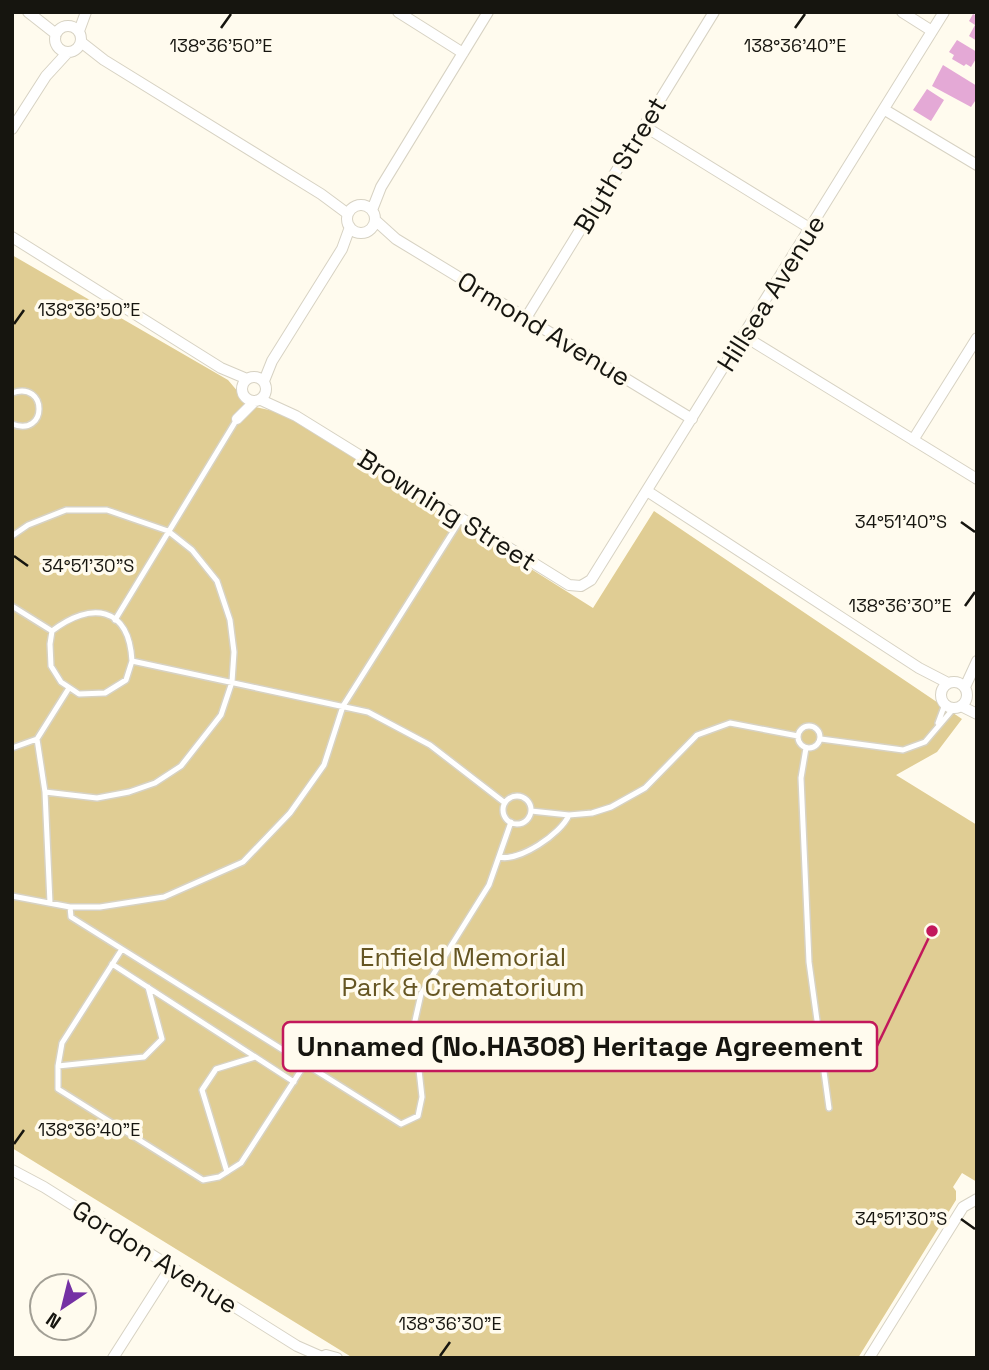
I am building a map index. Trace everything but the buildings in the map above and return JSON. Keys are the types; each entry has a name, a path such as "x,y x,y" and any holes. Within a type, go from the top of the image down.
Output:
{"street":[{"path":"67,50 67,29 84,12"},
{"path":"398,12 463,53"},
{"path":"237,419 488,12"},
{"name":"Blyth Street","path":"526,318 714,12"},
{"path":"902,12 932,31"},
{"name":"Hillsea Avenue","path":"597,572 944,12"},
{"path":"12,129 46,76 67,50 81,42 67,29 29,13"},
{"name":"Ormond Avenue","path":"81,42 104,60 321,194 363,217 692,419"},
{"name":"Ormond Avenue","path":"67,50 104,60"},
{"path":"885,110 977,165"},
{"path":"644,126 811,229"},
{"path":"342,249 350,227 363,217"},
{"name":"Browning Street","path":"12,237 569,584 580,586 592,580 597,572"},
{"path":"744,336 977,479"},
{"path":"913,440 977,338"},
{"path":"647,491 919,668 967,691 957,704"},
{"path":"953,686 975,665"},
{"path":"953,686 957,704"},
{"path":"957,704 977,708"},
{"path":"957,704 977,714"},
{"name":"Gordon Avenue","path":"12,1170 44,1187 297,1346 321,1357 331,1355 337,1358"},
{"path":"869,1358 962,1207 977,1199"},
{"path":"113,1358 171,1267"},
{"name":"Gordon Avenue","path":"297,1346 310,1358"}],"lane":[{"path":"12,393 20,390 32,394 37,398 40,411 38,417 29,425 12,424"},
{"path":"115,620 237,419"},
{"path":"12,536 27,525 66,510 107,510 168,531 192,550 217,581 230,620 234,652 232,682 221,715 181,766 155,783 129,792 97,798 45,792"},
{"path":"12,896 70,907 100,907 164,897 243,862 290,813 324,765 344,706 461,519"},
{"path":"12,606 52,631"},
{"path":"89,611 109,615 124,627 131,641 132,661 126,680 105,693 79,694 69,688 61,682 51,666 52,631 67,620 89,611"},
{"path":"132,661 368,712 430,745 505,803"},
{"path":"12,748 37,739 69,688"},
{"path":"821,739 902,750 925,742 957,704"},
{"path":"531,811 569,815 592,813 611,807 645,788 697,735 730,723 798,736"},
{"path":"811,726 818,730 821,739 815,747 806,748 800,743 798,736 803,728 811,726"},
{"path":"37,739 45,792 50,903"},
{"path":"806,748 801,778 809,962 829,1108"},
{"path":"511,822 503,812 505,803 512,797 521,796 528,802 531,811"},
{"path":"511,822 524,822 531,811"},
{"path":"499,858 508,859 553,836 564,826 569,815"},
{"path":"70,907 71,917 401,1124 418,1116 422,1097 414,1025 421,993 489,885 511,822"},
{"path":"122,949 62,1043 58,1088 203,1180 219,1177 242,1163 306,1064"},
{"path":"112,964 294,1082"},
{"path":"58,1066 144,1057 162,1039 148,987"},
{"path":"228,1172 202,1090 216,1069 255,1056"}],"green space":[{"name":"Enfield Memorial Park & Crematorium","path":"12,255 228,380 250,406 283,413 593,608 654,511 962,719 937,752 896,775 977,825 977,1182 962,1173 953,1187 956,1200 858,1358 353,1358 12,1148"}],"place":[{"name":"Unnamed (No.HA308) Heritage Agreement","path":"932,931"}]}
